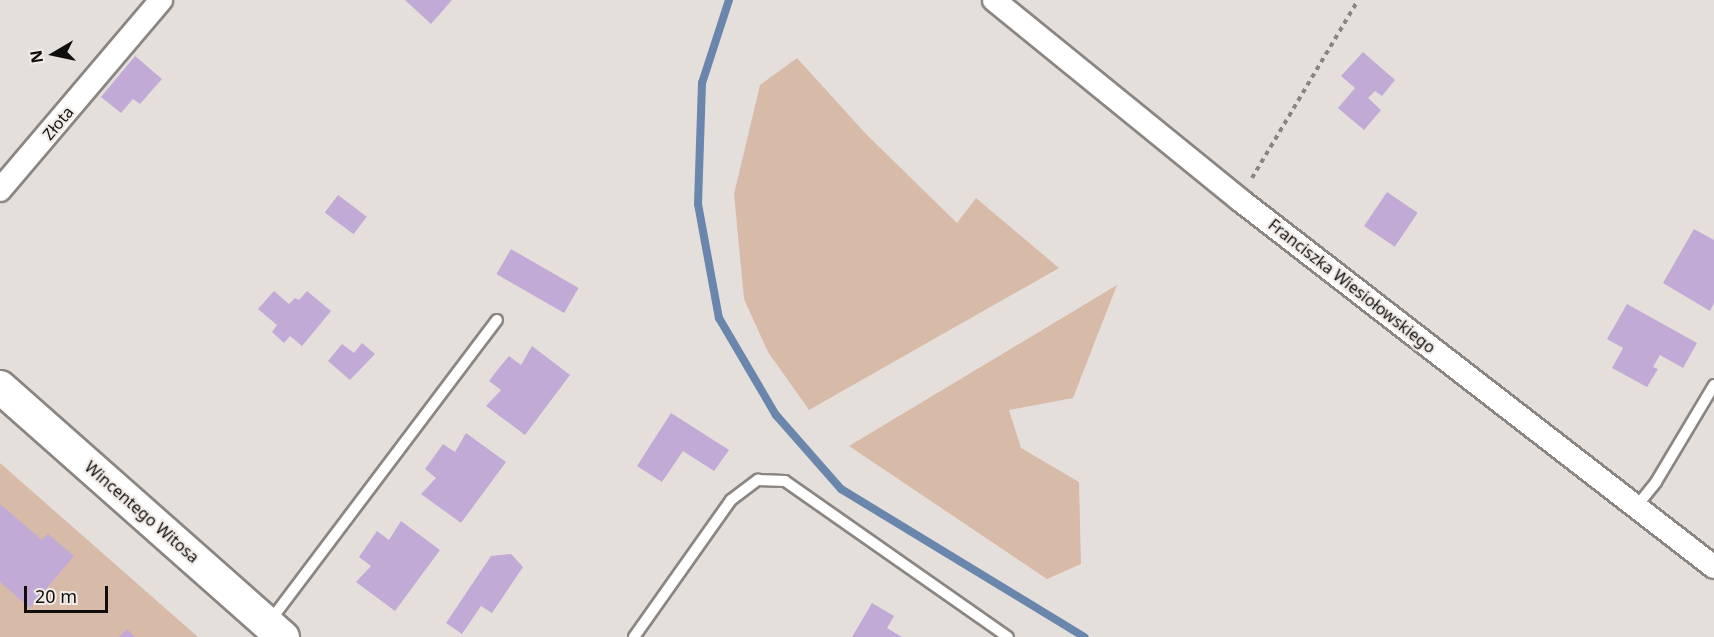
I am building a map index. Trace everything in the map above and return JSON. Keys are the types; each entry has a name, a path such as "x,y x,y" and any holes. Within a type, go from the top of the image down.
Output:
{"street":[{"name":"Złota","path":"0,190 161,0"},
{"name":"Franciszka Wiesiołowskiego","path":"994,0 1240,200 1714,567"},
{"name":"Wincentego Witosa","path":"0,387 276,631"}],"lane":[{"path":"276,631 497,320"},
{"path":"1636,507 1656,482 1714,385"},
{"path":"634,637 731,500 758,480 785,481 1008,637"}],"path":[{"path":"1240,200 1358,0"}],"shaded area":[{"path":"797,58 866,134 957,223 976,198 1059,268 809,410 768,352 744,299 734,194 760,85"},
{"path":"1117,285 1073,398 1009,410 1021,448 1079,482 1081,564 1047,579 849,446"},
{"path":"0,463 198,637 0,637"}],"building":[{"path":"405,0 452,0 431,24"},
{"path":"1363,52 1395,80 1382,96 1375,91 1368,98 1381,110 1364,130 1338,108 1355,88 1341,76"},
{"path":"135,56 162,79 140,104 133,99 121,113 101,97"},
{"path":"1387,192 1418,213 1395,247 1364,226"},
{"path":"338,195 367,217 354,234 325,213"},
{"path":"1694,229 1714,240 1714,303 1710,311 1663,283"},
{"path":"511,249 579,288 564,313 497,274"},
{"path":"274,291 289,304 295,298 299,300 307,291 331,311 302,346 290,336 284,343 272,332 277,325 258,309"},
{"path":"1627,304 1697,343 1683,368 1660,355 1653,367 1658,369 1647,387 1612,368 1623,348 1607,339"},
{"path":"362,343 375,354 350,380 328,361 342,344 354,353"},
{"path":"532,346 570,375 525,435 486,406 501,390 489,381 509,356 521,365"},
{"path":"671,413 729,450 714,471 683,451 662,482 637,466"},
{"path":"466,433 506,462 461,523 421,494 436,478 425,469 443,444 455,452"},
{"path":"0,504 42,540 48,534 74,556 30,608 0,582"},
{"path":"401,521 440,550 395,611 356,582 371,566 359,557 377,531 389,540"},
{"path":"511,554 523,567 492,613 481,606 462,634 446,623 491,556"},
{"path":"872,603 894,616 887,628 902,637 852,637"},
{"path":"127,629 135,637 119,637"}],"waterway":[{"path":"729,0 702,83 698,204 719,318 776,415 841,489 1084,637"}]}
